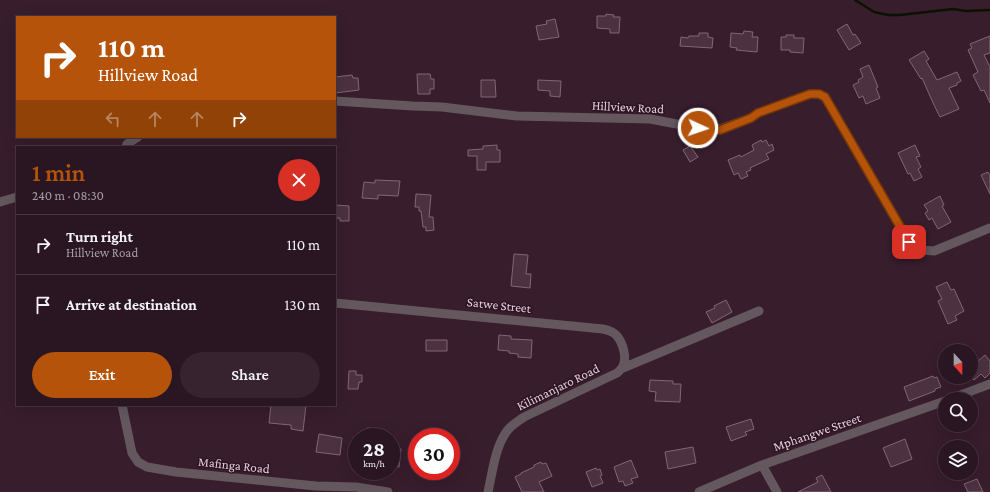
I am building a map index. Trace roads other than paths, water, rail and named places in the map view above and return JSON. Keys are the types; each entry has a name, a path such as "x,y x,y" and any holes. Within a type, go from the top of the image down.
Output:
{"street":[{"name":"Hillview Road","path":"336,101 442,107 518,116 650,119 698,128 720,130 751,118 758,113 810,94 819,94 825,97 909,242 921,250 934,250 990,228"},
{"path":"126,146 136,138"},
{"path":"0,202 16,197"},
{"name":"Satwe Street","path":"336,303 603,329 611,331 617,336 624,349 625,360 620,371"},
{"name":"Kilimanjaro Road","path":"488,492 498,447 505,433 513,424 524,417 620,371 759,312"},
{"path":"969,392 990,384"},
{"name":"Mphangwe Street","path":"698,492 762,465 938,403"},
{"name":"Mafinga Road","path":"122,406 132,453 138,462 147,467 176,472 316,489 356,487 388,492"},
{"path":"762,465 777,492"}],"waterway":[{"path":"855,0 874,12 888,15 953,9 966,11 990,10"}]}
